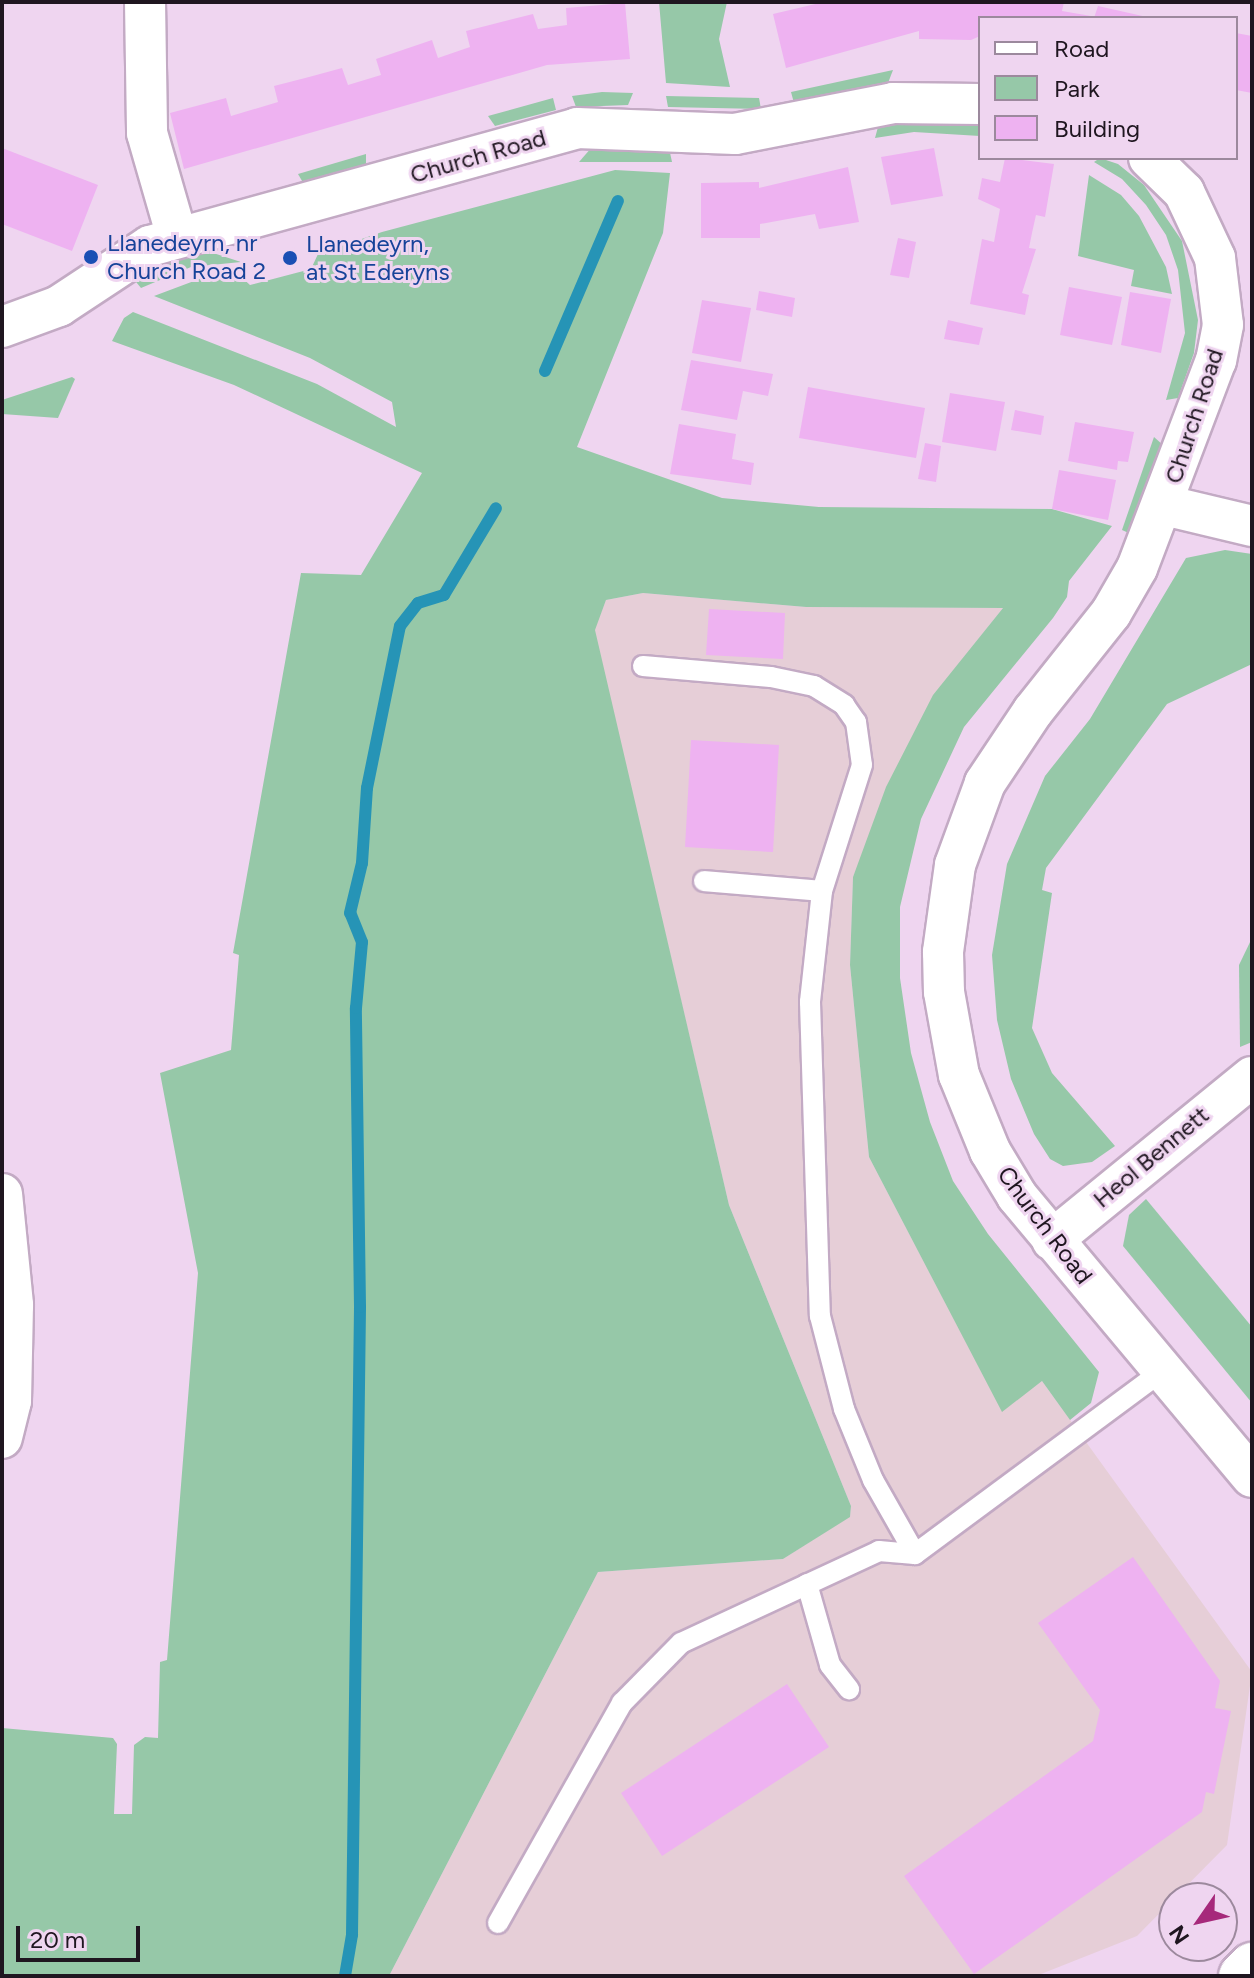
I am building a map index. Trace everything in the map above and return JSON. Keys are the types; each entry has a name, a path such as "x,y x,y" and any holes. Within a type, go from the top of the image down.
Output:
{"main road":[{"path":"1241,1976 1252,1965"}],"street":[{"path":"145,2 147,133 177,237"},
{"name":"Church Road","path":"2,327 59,306 127,258 177,237 577,128 735,134 893,103 978,104"},
{"name":"Church Road","path":"1151,160 1184,192 1203,226 1222,293 1216,360 1164,505 1111,613 1033,711 985,783 955,865 948,903 944,992 959,1075 990,1151 1052,1240 1252,1477"},
{"name":"Church Road","path":"1164,505 1252,526"},
{"name":"Heol Bennett","path":"1052,1240 1252,1077"},
{"path":"2,1194 13,1305 2,1438"}],"lane":[{"path":"643,666 771,677 814,686 844,705 856,722 862,765 822,891 810,1002 820,1316 844,1409 873,1480 915,1554"},
{"path":"704,881 822,891"},
{"path":"498,1923 622,1703 681,1643 879,1551 915,1554 1161,1372"},
{"path":"807,1584 830,1665 849,1689"}],"shaded area":[{"path":"643,593 806,607 1003,608 933,696 853,877 850,965 869,1157 1002,1411 1042,1381 1252,1672 1227,1845 1190,1882 1158,1882 1158,1915 1137,1936 1036,1976 389,1976 598,1572 783,1559 850,1516 851,1506 729,1205 594,630 606,600"}],"green space":[{"path":"659,2 727,2 719,39 730,87 666,83"},
{"path":"893,70 888,83 794,103 791,92"},
{"path":"602,92 633,93 628,105 576,107 572,96"},
{"path":"666,96 759,98 761,109 668,107"},
{"path":"553,98 556,110 495,126 488,116"},
{"path":"917,121 978,125 978,136 914,132 875,138 878,127"},
{"path":"592,147 669,148 672,162 579,162"},
{"path":"366,154 366,167 305,186 298,174"},
{"path":"1106,160 1118,164 1144,185 1182,241 1198,320 1194,353 1178,398 1166,400 1185,333 1178,270 1166,235 1146,205 1122,179 1094,162"},
{"path":"615,170 670,173 663,233 577,447 722,498 819,507 1052,509 1112,526 1069,581 1067,597 1053,618 964,727 921,819 900,907 900,978 911,1053 930,1122 953,1181 988,1234 1099,1372 1091,1403 1070,1420 1042,1381 1002,1412 869,1157 850,965 853,877 886,787 933,695 1003,608 806,607 643,593 606,600 595,630 729,1205 851,1506 850,1517 783,1559 598,1572 389,1976 2,1976 2,1728 113,1738 117,1744 114,1814 132,1814 134,1745 145,1737 158,1738 160,1662 167,1660 198,1273 160,1073 231,1050 239,955 233,953 301,573 361,575 422,473 234,385 112,341 124,318 133,312 317,384 396,427 392,402 310,358 154,296 202,278 238,274 250,285 311,269 318,254 382,232"},
{"path":"1089,175 1121,195 1139,216 1166,267 1172,294 1131,286 1134,270 1078,256"},
{"path":"207,251 241,262 191,267 141,288 132,277 176,257"},
{"path":"72,377 75,379 58,418 2,414 2,400"},
{"path":"1154,437 1163,445 1131,534 1122,530"},
{"path":"1225,550 1252,554 1252,664 1167,704 1046,868 1042,890 1052,893 1032,1028 1052,1073 1115,1146 1092,1162 1063,1166 1050,1159 1034,1134 1011,1079 997,1020 992,955 1007,864 1045,776 1090,719 1186,558"},
{"path":"1252,938 1252,1042 1240,1047 1239,965"},
{"path":"1146,1199 1252,1327 1252,1403 1123,1246 1129,1215"}],"building":[{"path":"824,2 1064,2 1062,11 1091,16 978,16 978,37 971,40 919,39 919,31 786,68 773,14"},
{"path":"625,3 630,59 547,65 184,169 170,113 226,98 231,116 278,102 274,86 342,68 348,85 381,75 376,59 432,40 438,58 470,47 466,31 533,14 538,29 567,25 566,8"},
{"path":"1098,6 1143,16 1095,16"},
{"path":"1238,33 1252,36 1252,93 1238,90"},
{"path":"2,148 98,185 72,251 2,224"},
{"path":"934,148 943,196 891,205 881,157"},
{"path":"1005,160 1054,164 1045,217 1036,215 1029,248 1036,249 1022,293 1029,295 1025,315 970,304 982,239 994,242 1000,209 978,199 982,178 1000,182"},
{"path":"848,167 859,222 819,229 815,214 760,224 760,238 701,238 701,183 759,182 759,188"},
{"path":"898,238 916,242 909,278 890,275"},
{"path":"1069,287 1122,297 1112,345 1060,335"},
{"path":"759,291 795,298 792,317 756,310"},
{"path":"1130,292 1171,299 1161,353 1121,345"},
{"path":"702,300 751,308 741,362 692,353"},
{"path":"948,320 983,328 979,345 944,339"},
{"path":"691,360 773,374 768,396 743,391 737,420 681,410"},
{"path":"808,387 925,408 916,458 799,438"},
{"path":"950,393 1005,402 996,451 942,442"},
{"path":"1015,410 1044,416 1041,435 1011,430"},
{"path":"1075,422 1134,432 1128,462 1118,461 1117,470 1068,461"},
{"path":"679,424 736,434 732,459 754,463 751,485 670,474"},
{"path":"925,443 941,446 936,482 918,479"},
{"path":"1059,470 1116,480 1108,520 1052,509"},
{"path":"709,609 785,613 783,659 706,655"},
{"path":"691,740 779,745 773,852 685,847"},
{"path":"1133,1557 1220,1681 1215,1708 1231,1711 1214,1794 1206,1792 1202,1812 974,1974 904,1876 1093,1741 1100,1710 1038,1623"},
{"path":"787,1684 829,1747 662,1856 621,1793"}],"waterway":[{"path":"545,371 618,201"},
{"path":"345,1976 352,1935 360,1307 356,1008 362,942 350,913 362,863 367,788 400,626 418,603 444,595 496,508"}],"place":[{"name":"Llanedeyrn, nr Church Road 2","path":"91,257"},
{"name":"Llanedeyrn, at St Ederyns","path":"290,258"}]}
